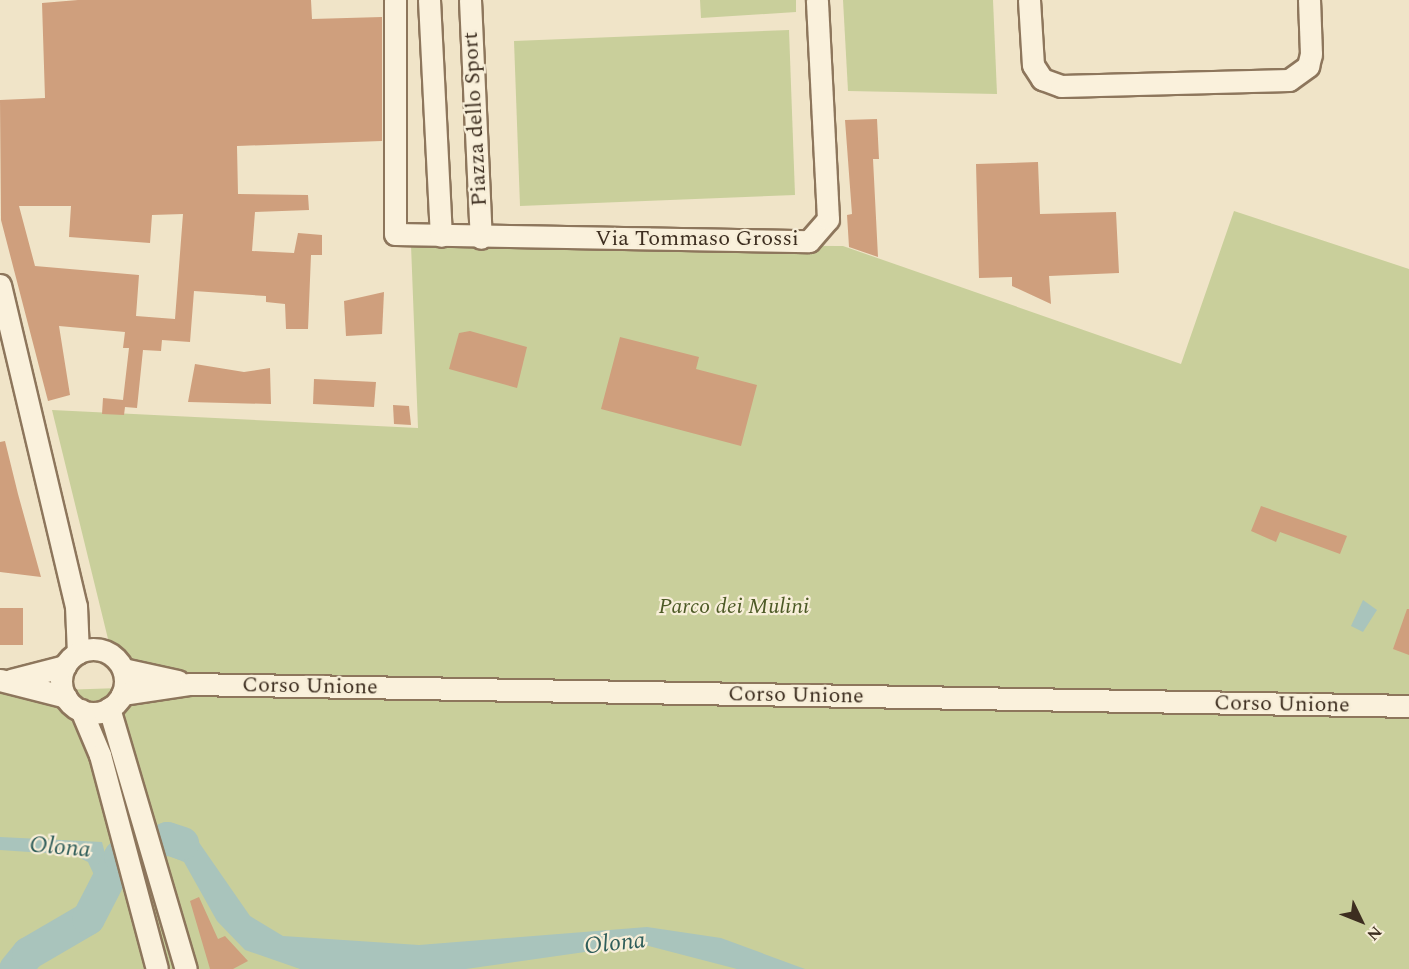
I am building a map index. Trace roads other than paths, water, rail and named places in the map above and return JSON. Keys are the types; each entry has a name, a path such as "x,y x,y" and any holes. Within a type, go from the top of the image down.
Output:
{"street":[{"path":"395,0 395,234 481,238"},
{"name":"Piazza dello Sport","path":"429,0 441,236"},
{"name":"Piazza dello Sport","path":"470,0 481,238"},
{"name":"Via Tommaso Grossi","path":"481,238 815,237 828,219 818,0"},
{"path":"1029,0 1034,65 1042,79 1060,86 1289,80 1308,66 1311,54 1309,0"},
{"path":"0,285 76,606 71,660 73,703 109,753 165,900 186,969"},
{"path":"76,606 106,652 123,669 115,701 109,753 157,969"},
{"path":"5,680 106,652"},
{"name":"Corso Unione","path":"123,669 190,684 1407,707"},
{"path":"5,680 73,703"},
{"name":"Corso Unione","path":"73,703 115,701 190,684"}],"water":[{"path":"1363,600 1377,610 1363,632 1351,626"},
{"path":"178,826 198,841 250,916 283,936 419,945 647,927 721,938 805,969 737,969 641,944 466,969 300,969 245,950 217,921 184,862 167,855 158,858 151,827"},
{"path":"0,837 102,842 111,876 107,900 97,917 76,935 33,955 22,969 6,969 39,940 74,923 92,896 94,875 88,862 74,855 0,850"}],"waterway":[{"name":"Olona","path":"15,969 28,953 88,918 120,856 167,838 182,843"}],"park label":[{"name":"Parco dei Mulini","path":"734,607"}]}
